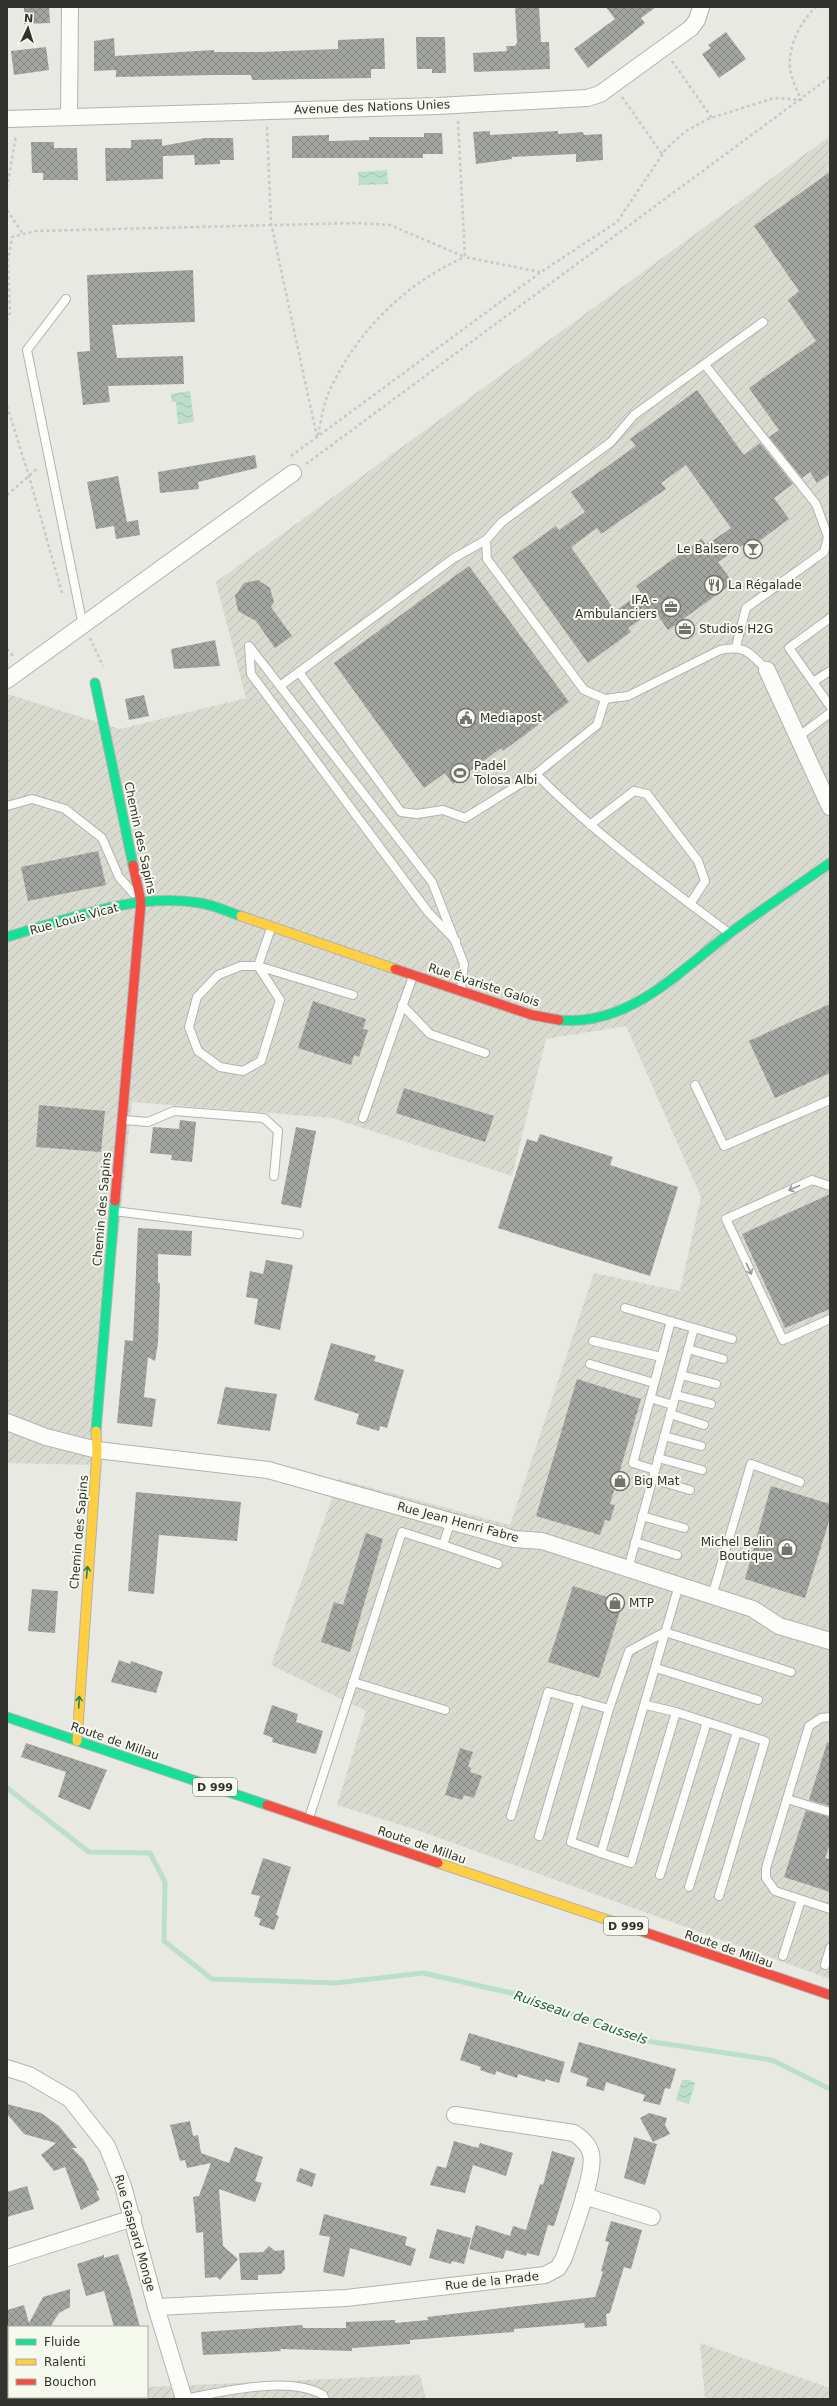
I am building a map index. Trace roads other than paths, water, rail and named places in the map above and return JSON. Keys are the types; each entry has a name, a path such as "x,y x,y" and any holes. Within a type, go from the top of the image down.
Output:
{"street":[{"path":"69,117 70,7"},
{"name":"Avenue des Nations Unies","path":"13,119 457,105 587,98 600,94 663,49 694,24 702,7"},
{"path":"7,680 293,473"},
{"path":"767,670 830,807"},
{"name":"Chemin des Sapins","path":"77,1741 84,1618 97,1450 94,1424 141,902 95,683"},
{"name":"Rue Évariste Galois","path":"141,902 183,900 201,903 532,1015 564,1021 580,1021 603,1018 630,1007 648,996 730,934 830,863"},
{"name":"Rue Louis Vicat","path":"7,937 141,902"},
{"path":"7,1422 46,1437 97,1450"},
{"name":"Rue Jean Henri Fabre","path":"97,1450 268,1470 514,1539 542,1541 753,1609 779,1626 830,1641"},
{"name":"Route de Millau","path":"7,1717 830,1995"},
{"name":"Rue Gaspard Monge","path":"7,2068 29,2075 70,2099 107,2146 124,2186 156,2307 184,2399"},
{"name":"Rue de la Prade","path":"156,2307 346,2298 545,2275 558,2268 564,2258 590,2175 592,2154 586,2142 574,2133 455,2115"},
{"path":"584,2196 652,2217"},
{"path":"7,2258 133,2218"}],"lane":[{"path":"66,299 27,350 50,458 82,626"},
{"path":"280,686 454,558 486,540 502,522 611,442 634,415 763,322"},
{"path":"705,365 816,504 828,537 824,552 746,608 736,647"},
{"path":"486,540 487,559 584,690 605,699 628,696 714,653 736,647 748,652 767,670"},
{"path":"830,618 789,648 830,706"},
{"path":"456,941 428,912 251,674 249,646 432,882 456,941 464,964 461,991"},
{"path":"814,682 830,671"},
{"path":"299,672 401,812 417,814 443,810 465,818 536,774 597,725 605,699"},
{"path":"798,737 830,713"},
{"path":"536,774 590,825 632,861 730,934"},
{"path":"590,825 634,791 647,794 698,861 705,881 690,904"},
{"path":"7,806 32,799 65,809 102,838 119,877 141,902"},
{"path":"258,966 271,927"},
{"path":"258,966 280,1000 261,1060 243,1071 220,1067 198,1051 189,1027 197,997 218,975 241,966 258,966 353,995"},
{"path":"363,1118 413,975"},
{"path":"402,1005 430,1034 485,1053"},
{"path":"695,1085 724,1146 830,1100"},
{"path":"122,1119 148,1122 174,1111 264,1118 278,1131 274,1176"},
{"path":"830,1186 812,1180 726,1219 783,1340 830,1319"},
{"path":"114,1211 300,1234"},
{"path":"624,1308 732,1339"},
{"path":"655,1470 633,1463 671,1321"},
{"path":"628,1569 694,1328"},
{"path":"593,1341 661,1357"},
{"path":"688,1349 723,1359"},
{"path":"590,1364 654,1383"},
{"path":"681,1375 716,1384"},
{"path":"676,1395 711,1404"},
{"path":"650,1398 673,1405"},
{"path":"670,1414 704,1425"},
{"path":"664,1436 701,1446"},
{"path":"658,1458 702,1470"},
{"path":"712,1596 751,1464 800,1482"},
{"path":"652,1479 690,1490"},
{"path":"642,1516 684,1528"},
{"path":"443,1546 451,1521"},
{"path":"309,1819 402,1532 498,1564"},
{"path":"635,1542 677,1555"},
{"path":"601,1853 646,1705 679,1586"},
{"path":"676,1712 631,1863 571,1842 609,1709 629,1651 665,1632 791,1672"},
{"path":"656,1668 758,1700"},
{"path":"353,1682 445,1710"},
{"path":"511,1816 548,1692 609,1709"},
{"path":"539,1836 579,1700"},
{"path":"646,1705 676,1712 765,1741 719,1896"},
{"path":"830,1717 821,1718 809,1726 766,1868 766,1878 774,1892 830,1909"},
{"path":"660,1875 707,1722"},
{"path":"689,1887 737,1732"},
{"path":"787,1799 830,1812"},
{"path":"783,1956 801,1900"},
{"path":"825,1965 830,1948"},
{"path":"184,2399 234,2390 280,2386 311,2388 323,2395 324,2399"}],"water":[{"path":"387,170 388,184 359,185 358,172"},
{"path":"190,391 194,422 178,424 176,402 172,402 171,394"},
{"path":"682,2080 689,2080 695,2083 689,2104 676,2100"}],"waterway":[{"name":"Ruisseau de Caussels","path":"7,1788 89,1852 150,1853 165,1882 164,1941 212,1979 336,1983 423,1973 525,1996 640,2040 772,2060 830,2089"}],"place":[{"name":"Le Balsero","path":"753,549"},
{"name":"La Régalade","path":"714,585"},
{"name":"IFA - Ambulanciers","path":"671,607"},
{"name":"Studios H2G","path":"685,629"},
{"name":"Mediapost","path":"466,718"},
{"name":"Padel Tolosa Albi","path":"460,773"},
{"name":"Big Mat","path":"620,1481"},
{"name":"Michel Belin Boutique","path":"787,1549"},
{"name":"MTP","path":"615,1603"}]}
